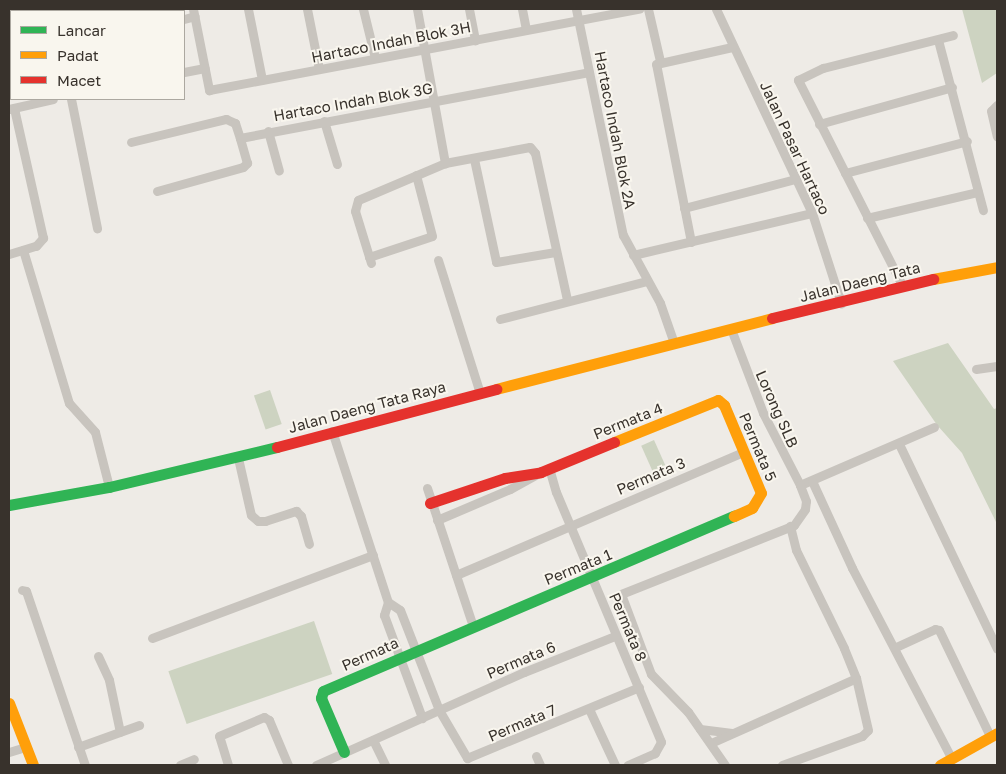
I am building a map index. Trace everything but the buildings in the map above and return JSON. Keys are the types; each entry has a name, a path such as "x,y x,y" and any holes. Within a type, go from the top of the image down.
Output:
{"street":[{"path":"248,9 262,80"},
{"path":"307,9 319,69"},
{"path":"363,9 375,58"},
{"path":"417,9 445,163"},
{"path":"469,9 476,40"},
{"path":"522,9 526,30"},
{"name":"Hartaco Indah Blok 2A","path":"576,9 619,222 633,255 665,313 674,343"},
{"name":"Hartaco Indah Blok 3H","path":"205,68 209,90 639,9"},
{"path":"648,9 660,61"},
{"name":"Jalan Pasar Hartaco","path":"716,9 732,47 812,213 841,302"},
{"path":"185,72 205,68 194,12"},
{"path":"902,285 798,80 804,74 953,35"},
{"path":"938,40 967,141 983,210"},
{"path":"690,242 656,66 660,61 732,47"},
{"name":"Hartaco Indah Blok 3G","path":"240,138 268,131 435,102 589,72"},
{"path":"819,124 952,88"},
{"path":"9,254 39,245 43,238 11,109 44,100"},
{"path":"72,100 97,228"},
{"path":"997,105 991,111 997,136"},
{"path":"131,142 226,119 235,123 247,162 243,168 157,191"},
{"path":"324,121 337,164"},
{"path":"268,131 279,171"},
{"path":"845,173 967,141"},
{"path":"416,175 432,236 370,260 355,204 416,175 445,163 532,148 567,300"},
{"path":"474,159 496,262 555,252"},
{"path":"684,208 795,179"},
{"path":"867,218 978,192"},
{"path":"633,255 812,213"},
{"path":"22,250 69,403 95,432 109,487"},
{"path":"438,260 480,393"},
{"name":"Jalan Daeng Tata","path":"731,329 902,285 997,267"},
{"path":"500,319 647,280"},
{"name":"Jalan Daeng Tata Raya","path":"9,505 109,487 238,458 332,431 731,329"},
{"name":"Lorong SLB","path":"731,329 762,413 800,485 805,509 790,526"},
{"path":"976,369 997,366"},
{"name":"Permata 5","path":"715,401 724,405 760,493 759,501 752,508"},
{"name":"Permata 4","path":"430,503 505,478 547,469 715,401"},
{"path":"800,485 812,482 934,427"},
{"path":"332,431 388,602 384,615 422,718"},
{"path":"899,444 997,649"},
{"name":"Permata 3","path":"570,525 743,452"},
{"path":"238,458 252,515 258,521 265,521 296,512 301,516 309,544"},
{"path":"437,520 510,489 547,469 593,578"},
{"path":"812,482 852,568 896,647 951,757"},
{"path":"427,488 430,503 473,626"},
{"name":"Permata 1","path":"414,651 593,578 752,508"},
{"path":"456,575 570,525"},
{"path":"725,765 700,729 651,674 621,594 790,526 796,550 856,678 867,733 782,765"},
{"path":"152,638 373,555"},
{"name":"Permata 8","path":"593,578 615,636 639,687 661,746 656,753 628,765"},
{"path":"22,590 26,591 85,765"},
{"path":"388,602 400,610 414,651"},
{"path":"896,647 935,629 939,630 994,735 951,757 940,765"},
{"name":"Permata 6","path":"439,710 615,636"},
{"name":"Permata","path":"344,752 322,698 323,691 399,657 414,651 439,710"},
{"path":"98,656 109,680 120,732"},
{"path":"711,743 856,678"},
{"name":"Permata 7","path":"439,710 464,755 471,759 639,687"},
{"path":"9,703 33,765"},
{"path":"589,709 615,765"},
{"path":"316,765 439,710"},
{"path":"228,765 219,736 264,717 269,720 288,765"},
{"path":"78,747 139,725"},
{"path":"700,729 734,734"},
{"path":"373,740 385,765"},
{"path":"9,752 25,747"},
{"path":"536,756 540,765"},
{"path":"180,765 194,759"}],"green space":[{"path":"962,9 997,9 997,73 982,83"},
{"path":"948,343 994,409 997,408 997,524 962,453 937,425 893,361"},
{"path":"270,390 282,424 266,430 254,396"},
{"path":"654,440 668,471 655,477 641,446"},
{"path":"314,621 332,674 187,724 168,671"}],"traffic: fast":[{"path":"9,505 109,487 277,447"},
{"path":"344,752 321,698 323,691 734,516"}],"traffic: slow":[{"path":"933,279 997,267"},
{"path":"496,389 772,318"},
{"path":"614,442 718,400 724,405 761,493 752,508 734,516"},
{"path":"9,703 33,765"},
{"path":"940,765 997,733"}],"traffic: jam":[{"path":"772,318 933,279"},
{"path":"277,447 496,389"},
{"path":"430,503 505,478 541,472 614,442"}]}
